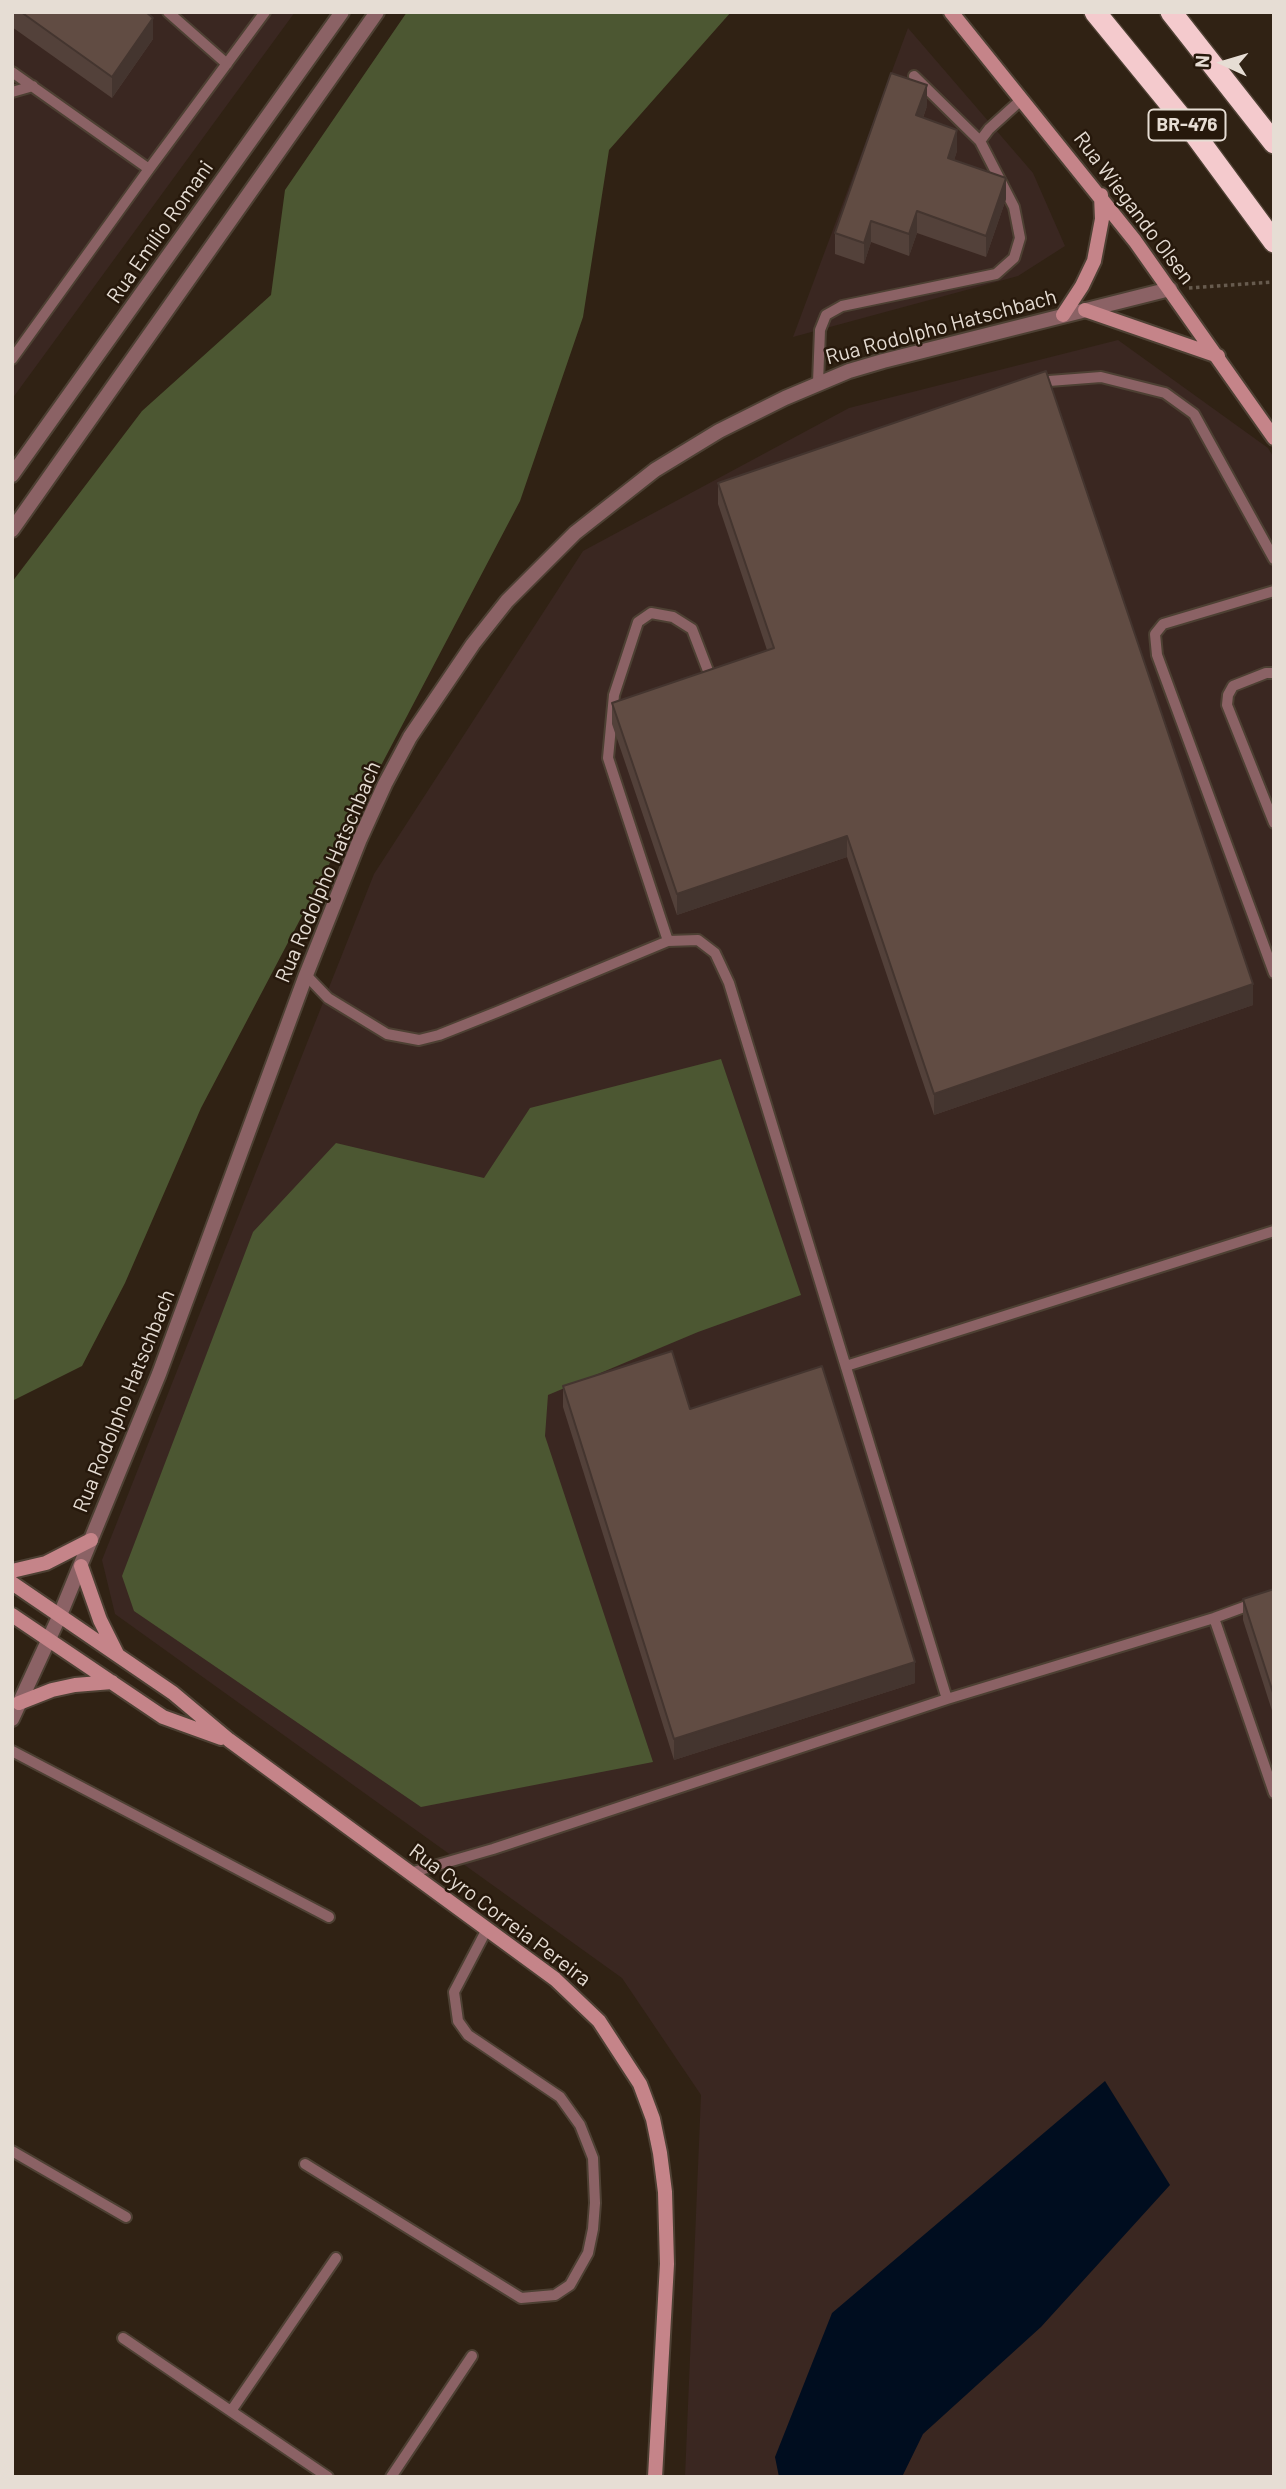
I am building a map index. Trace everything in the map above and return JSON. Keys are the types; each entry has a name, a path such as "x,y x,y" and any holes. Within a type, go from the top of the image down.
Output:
{"highway":[{"name":"BR-476","path":"1095,12 1193,132 1274,242"},
{"name":"BR-476","path":"1171,12 1274,144"}],"street":[{"name":"Rua Emílio Romani","path":"12,475 342,12"},
{"path":"12,530 377,12"},
{"name":"Rua Wiegando Olsen","path":"951,12 1101,195 1274,438"},
{"path":"1063,315 1094,261 1102,219 1101,195"},
{"name":"Rua Rodolpho Hatschbach","path":"12,1719 92,1540 183,1310 306,975 360,839 404,749 445,684 507,601 575,533 655,470 719,431 818,383 883,361 1170,289"},
{"path":"1085,310 1218,356"},
{"path":"12,1571 46,1563 92,1540"},
{"path":"81,1566 100,1620 118,1655"},
{"name":"Rua Cyro Correia Pereira","path":"12,1583 173,1693 229,1741 555,1979 599,2021 640,2084 653,2119 665,2192 667,2264 655,2477"},
{"name":"Rua Cyro Correia Pereira","path":"12,1615 163,1717 229,1741"},
{"path":"19,1703 52,1690 112,1682"}],"lane":[{"path":"168,12 227,64"},
{"path":"12,359 265,12"},
{"path":"12,72 149,169"},
{"path":"818,383 821,330 826,315 842,306 996,274 1014,258 1020,238 1014,207 980,141 914,76"},
{"path":"12,92 33,86"},
{"path":"980,141 989,129 1022,99"},
{"path":"1024,388 1049,381 1101,377 1165,393 1194,414 1274,559"},
{"path":"1274,591 1163,624 1155,634 1157,655 1274,973"},
{"path":"668,941 608,758 614,695 638,622 651,613 673,617 692,629 710,676"},
{"path":"1274,673 1266,673 1233,686 1227,705 1274,822"},
{"path":"306,975 328,998 387,1034 419,1040 497,1012 668,941 698,940 715,953 729,983 947,1699"},
{"path":"846,1366 1274,1231"},
{"path":"410,1873 493,1849 947,1699 1214,1618 1274,1596"},
{"path":"1214,1618 1274,1793"},
{"path":"12,1751 329,1917"},
{"path":"305,2164 521,2298 555,2295 569,2285 588,2253 593,2229 593,2158 580,2124 560,2097 468,2035 458,2021 454,1992 487,1929"},
{"path":"12,2151 126,2217"},
{"path":"230,2411 336,2258"},
{"path":"123,2338 328,2477"},
{"path":"391,2477 472,2356"}],"path":[{"path":"1170,289 1274,282"}],"shaded area":[{"path":"12,12 295,12 12,399"},
{"path":"908,28 1033,173 1065,246 1018,276 793,337"},
{"path":"1118,340 1268,448 1274,458 1274,2477 685,2477 701,2095 622,1978 115,1614 102,1560 374,874 583,551 849,408"}],"green space":[{"path":"407,12 731,12 609,150 583,317 520,501 201,1108 125,1283 82,1366 12,1401 12,582 142,411 271,295 285,190"},
{"path":"721,1059 801,1295 698,1332 548,1395 545,1436 653,1762 421,1807 134,1611 122,1576 253,1232 336,1143 484,1178 530,1108"}],"water":[{"path":"1105,2081 1170,2185 1041,2327 923,2434 902,2477 779,2477 775,2457 832,2313"}],"building":[{"path":"21,12 146,12 153,18 112,77"},
{"path":"891,73 927,85 916,115 957,130 948,158 1006,178 986,236 917,211 909,234 871,221 864,243 835,233"},
{"path":"1046,371 1253,984 934,1094 847,836 677,894 612,703 774,648 718,483"},
{"path":"672,1351 690,1409 822,1366 915,1662 674,1739 563,1386"},
{"path":"1274,1589 1274,1696 1243,1599"}]}
